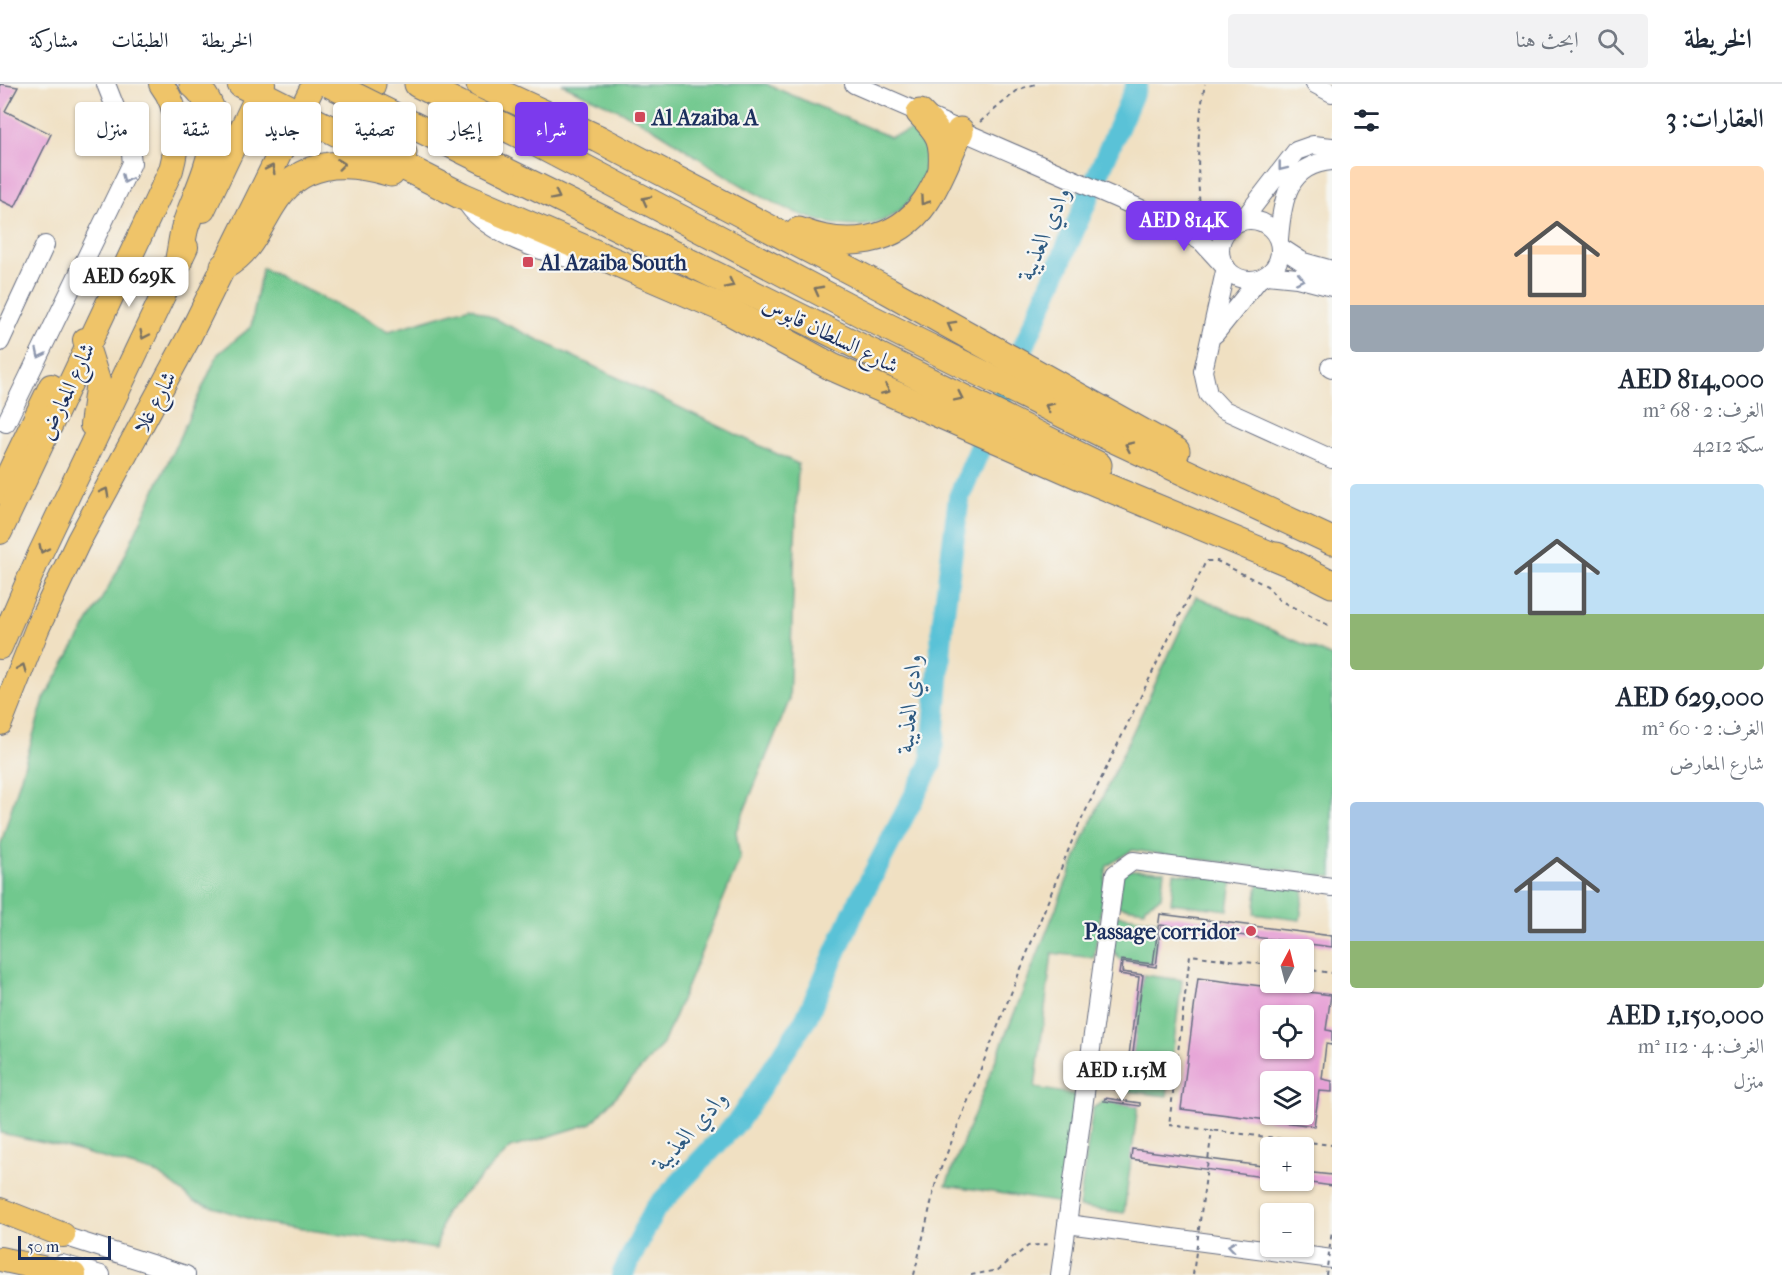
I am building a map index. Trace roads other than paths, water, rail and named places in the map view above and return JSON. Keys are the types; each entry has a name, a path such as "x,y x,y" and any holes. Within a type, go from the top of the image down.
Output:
{"highway":[{"path":"178,263 185,228 207,172 214,132 208,104 193,84"},
{"name":"شارع السلطان قابوس","path":"330,84 850,344 1083,468"},
{"path":"372,84 367,102 369,122 388,144 493,202 520,221"},
{"name":"شارع السلطان قابوس","path":"418,84 525,137 870,318 1107,423 1323,537"},
{"path":"480,84 599,139 886,290 1107,423"},
{"path":"519,84 599,139"},
{"path":"254,87 280,102"},
{"path":"920,113 935,129 944,145 942,169"},
{"path":"321,124 462,196 727,310 832,366 1083,468 1311,573"},
{"path":"696,190 808,234 835,241 856,242 876,239 898,228 926,201 942,169 965,133"},
{"path":"224,266 239,257 250,245 282,190 297,178 314,170 352,163 436,184"}],"main road":[{"name":"شارع المعارض","path":"7,485 20,476 30,447 28,433 147,188 161,150 162,123 156,101 146,84"},
{"name":"شارع المعارض","path":"0,532 7,485 69,386 171,170 178,130 174,108 161,84"},
{"name":"شارع غلا","path":"304,102 314,84"},
{"name":"شارع غلا","path":"0,647 178,263 254,87"},
{"name":"شارع غلا","path":"0,723 37,629 78,543 224,266 277,156"},
{"path":"86,460 98,381 87,347 87,328 145,199 147,188"},
{"path":"28,433 44,421 56,401 69,386 86,392 95,411"},
{"path":"0,1210 63,1235"},
{"path":"0,1259 74,1275"}],"street":[{"path":"28,433 3,421 132,163 130,145 106,84"},
{"path":"854,84 1164,219 1202,242 1225,266 1243,279 1297,278 1332,287"},
{"path":"1315,84 1332,93"},
{"path":"1332,147 1313,145 1296,151 1236,224 1225,233 1220,249 1225,266 1203,371 1208,394 1222,409 1332,459"},
{"path":"1209,343 1263,277 1278,263 1284,206 1291,185 1301,169 1318,162 1332,161"},
{"path":"462,196 474,214 519,241 552,255 585,262 610,261"},
{"path":"1164,219 1201,225 1262,222 1275,232 1280,243 1303,262 1332,270"},
{"path":"0,342 45,245"},
{"path":"1311,573 1332,596"},
{"path":"1060,1275 1115,874 1133,861 1332,887"},
{"path":"0,1219 63,1235 186,1275"},
{"path":"1067,1224 1332,1259"},
{"path":"0,1247 101,1275"}],"waterway":[{"name":"وادي العذيبة","path":"622,1275 655,1209 739,1120 806,1019 854,911 931,764 943,620 959,497 1137,84"}],"place":[{"name":"Al Azaiba A","path":"640,117"},
{"name":"Al Azaiba South","path":"528,262"},
{"name":"Passage corridor","path":"1251,931"}]}
